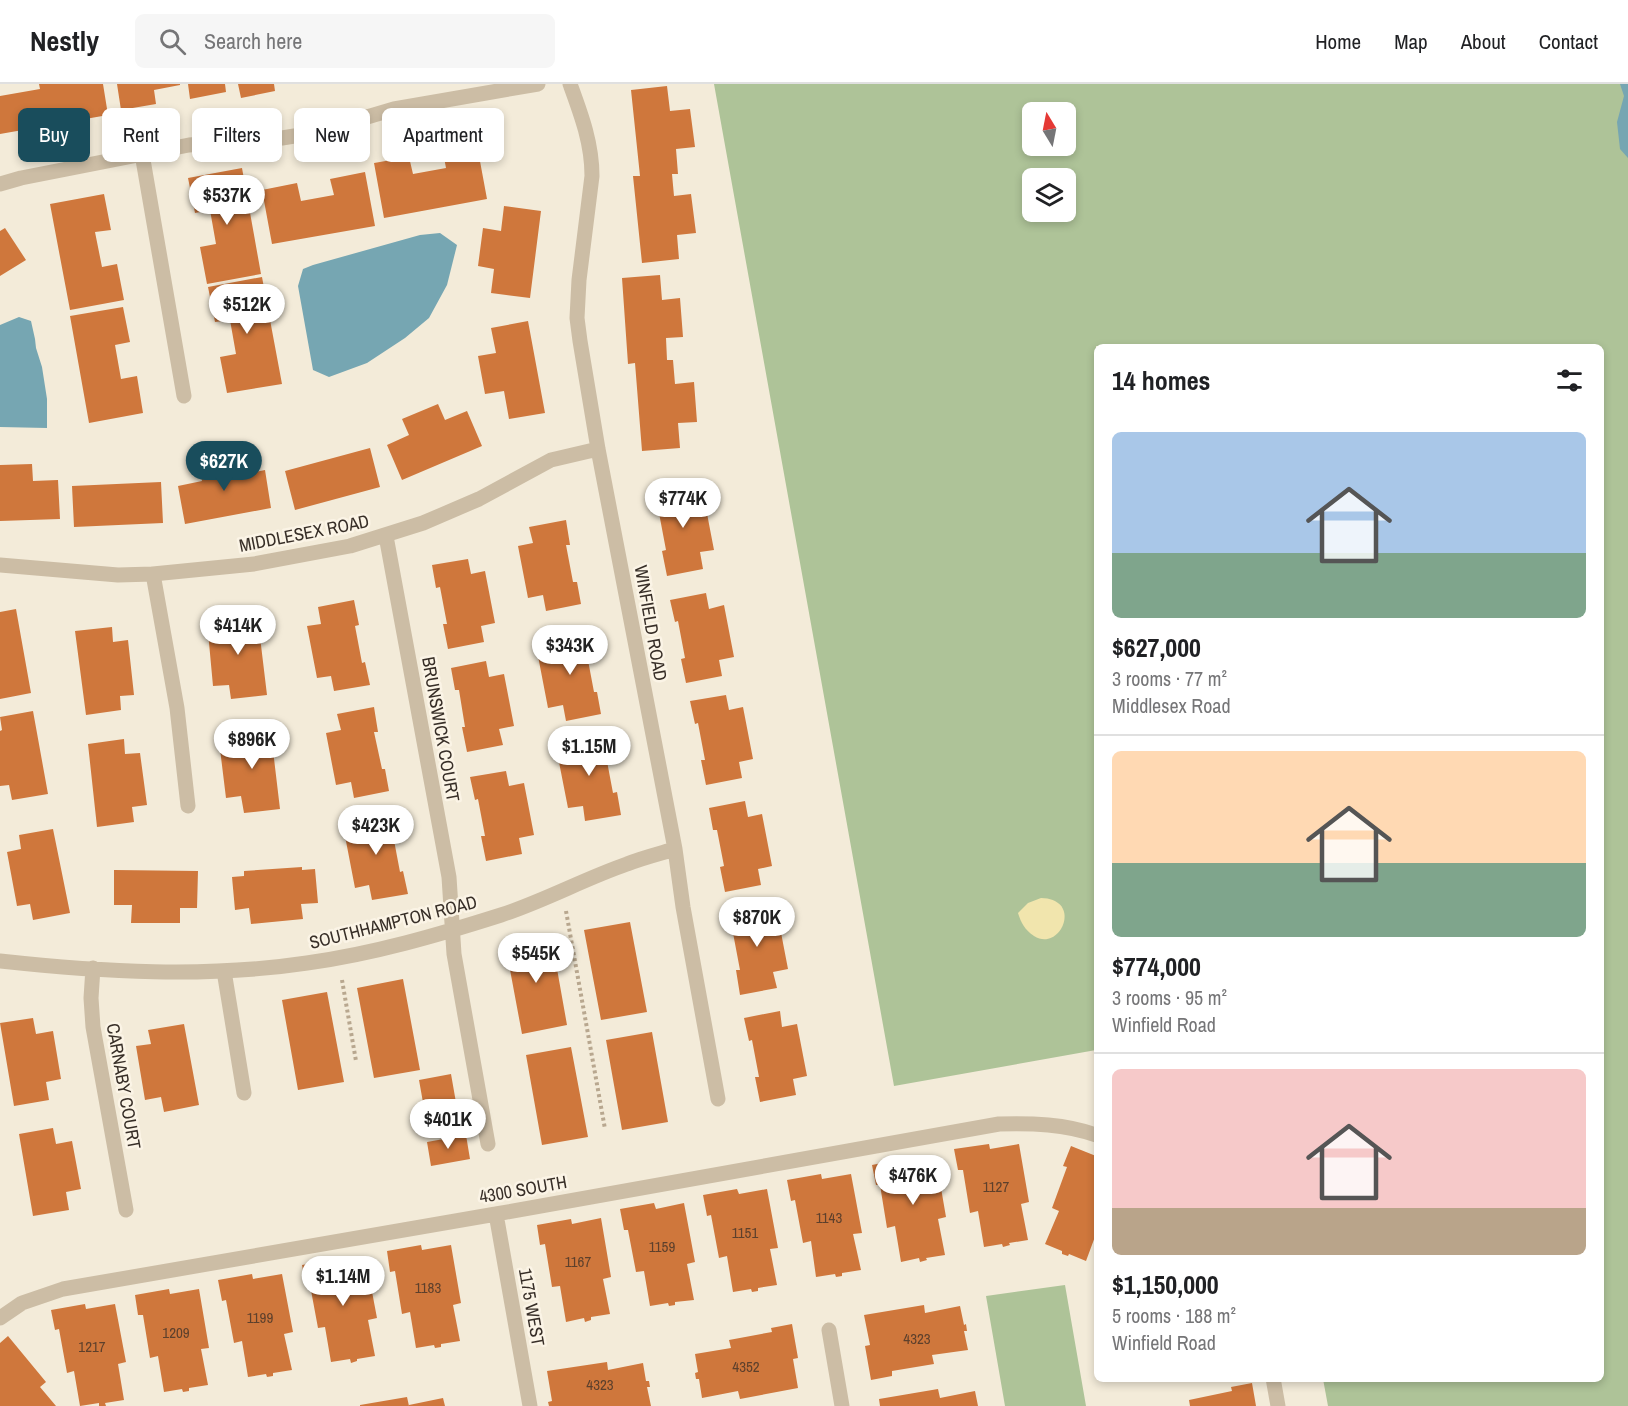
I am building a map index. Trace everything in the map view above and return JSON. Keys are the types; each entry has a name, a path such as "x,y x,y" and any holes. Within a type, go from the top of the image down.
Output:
{"street":[{"path":"180,147 282,138 313,133 394,109 538,84"},
{"name":"WINFIELD ROAD","path":"570,84 590,144 592,160 579,280 577,318 580,341 598,449 675,849 683,907 718,1099"},
{"path":"0,184 102,162"},
{"path":"142,162 184,396"},
{"name":"MIDDLESEX ROAD","path":"0,565 118,575 153,574 254,564 350,546 423,524 479,499 551,460 598,449"},
{"name":"BRUNSWICK COURT","path":"386,536 448,877 453,954 488,1144"},
{"path":"153,574 177,708 188,806"},
{"name":"SOUTHHAMPTON ROAD","path":"0,961 185,972 278,967 347,957 504,914 625,864 675,849"},
{"name":"CARNABY COURT","path":"93,968 91,998 93,1027 126,1210"},
{"path":"224,971 244,1093"},
{"name":"4300 SOUTH","path":"0,1318 22,1303 63,1290 999,1124 1033,1123 1060,1126 1094,1134"},
{"name":"1175 WEST","path":"496,1214 530,1406"},
{"path":"828,1330 842,1406"},
{"path":"1274,1382 1278,1406"}],"path":[{"path":"565,909 605,1129"},
{"path":"342,979 357,1061"}],"green space":[{"path":"714,84 1628,84 1628,1406 1328,1406 1324,1382 1604,1382 1604,344 1094,344 1094,1050 894,1086"},
{"path":"1065,1285 1086,1406 1005,1406 986,1296"}],"sand":[{"path":"1041,898 1054,901 1062,907 1065,915 1059,932 1044,939 1028,931 1018,913 1028,903"}],"water":[{"path":"1620,84 1628,84 1628,158 1620,149 1617,122 1624,96"},
{"path":"440,233 457,245 447,285 429,318 405,338 367,363 329,377 313,370 298,286 303,269 420,235"},
{"path":"19,317 31,321 47,399 47,428 0,427 0,325"}],"building":[{"path":"39,84 103,84 107,108 102,108 102,116 90,118 90,108 18,108 18,131 0,134 0,96 40,89"},
{"path":"117,84 180,84 154,90 156,104 121,108"},
{"path":"188,84 225,84 226,92 190,99"},
{"path":"238,84 274,84 275,91 241,98"},
{"path":"667,86 670,111 690,109 695,147 676,149 678,174 672,174 674,196 691,194 696,233 677,235 679,259 642,263 633,176 640,176 631,90"},
{"path":"410,162 413,174 446,168 445,162 480,162 487,199 384,218 374,163"},
{"path":"242,168 261,274 207,284 200,247 216,244 210,210 195,213 188,178"},
{"path":"365,172 375,226 272,244 262,190 297,183 301,201 334,195 330,179"},
{"path":"104,194 111,230 95,232 102,267 117,264 124,300 70,310 50,204"},
{"path":"504,206 541,211 530,298 491,293 494,269 478,266 483,228 501,231"},
{"path":"5,228 26,260 0,276 0,231"},
{"path":"660,275 662,300 680,298 683,337 666,338 667,360 673,360 675,384 694,382 697,422 678,423 680,448 642,451 635,363 628,364 622,278"},
{"path":"262,277 282,384 227,393 220,357 236,354 230,320 215,322 208,287"},
{"path":"123,307 130,342 115,345 121,379 137,376 143,413 89,423 70,316"},
{"path":"528,321 545,413 509,419 504,391 485,394 478,356 496,353 491,328"},
{"path":"438,404 445,420 467,411 482,446 402,480 387,445 409,435 402,419"},
{"path":"370,448 380,487 295,510 285,471"},
{"path":"237,457 240,475 265,470 271,508 185,524 178,486 202,481 199,464"},
{"path":"32,464 33,481 58,480 60,519 0,521 0,465"},
{"path":"161,482 163,523 74,527 72,486"},
{"path":"687,485 690,500 704,498 714,550 700,552 703,569 667,576 662,551 666,550 659,513 655,514 651,491"},
{"path":"566,520 570,545 566,545 573,582 577,582 581,604 546,611 543,595 528,598 518,546 533,543 529,527"},
{"path":"468,559 471,574 485,571 495,623 481,626 484,642 448,649 443,624 447,624 440,587 436,588 432,565"},
{"path":"706,593 709,609 724,605 734,657 719,660 722,676 686,683 681,659 685,658 678,621 675,622 670,600"},
{"path":"354,600 359,625 355,626 362,663 365,662 370,685 334,691 331,676 317,678 307,626 321,624 318,607"},
{"path":"16,609 31,693 0,699 0,612"},
{"path":"257,612 267,695 231,699 229,685 213,686 208,632 223,630 221,616"},
{"path":"112,627 113,642 128,640 134,695 120,696 121,710 86,715 75,631"},
{"path":"586,630 590,654 587,655 601,714 566,721 563,705 548,708 538,656 553,653 549,637"},
{"path":"486,661 489,677 504,674 514,726 499,729 503,745 467,752 459,690 455,690 451,668"},
{"path":"726,695 729,710 743,707 753,759 739,762 742,778 706,785 701,760 705,760 698,723 695,724 690,701"},
{"path":"374,707 378,732 374,732 389,791 354,798 351,782 336,785 326,733 341,730 337,714"},
{"path":"33,711 48,794 12,800 9,785 0,786 0,731 2,730 0,717"},
{"path":"270,725 280,809 244,813 241,796 226,798 220,749 237,747 234,730"},
{"path":"606,730 610,755 606,756 613,793 617,792 621,815 585,821 583,806 568,808 558,757 572,754 569,737"},
{"path":"124,739 125,754 140,753 147,805 132,807 134,822 97,827 88,744"},
{"path":"506,771 509,786 524,783 534,835 519,838 522,854 486,861 481,836 485,836 478,799 475,800 470,777"},
{"path":"745,801 748,817 762,814 772,866 758,869 761,885 725,892 720,867 724,866 717,830 713,830 709,808"},
{"path":"392,810 397,835 393,835 400,872 403,871 408,894 372,900 369,885 355,888 345,836 359,833 356,817"},
{"path":"53,829 70,913 33,920 30,904 17,906 7,852 21,849 19,835"},
{"path":"302,867 302,870 315,869 318,903 301,904 303,919 251,924 249,908 235,910 232,877 244,876 244,871"},
{"path":"114,870 198,871 197,908 180,908 180,923 131,923 132,905 114,905"},
{"path":"760,904 764,920 778,917 788,969 773,972 777,988 740,995 736,970 740,970 733,933 729,933 725,911"},
{"path":"630,922 647,1012 601,1020 584,930"},
{"path":"551,935 567,1025 522,1034 505,943"},
{"path":"403,979 420,1070 374,1078 357,988"},
{"path":"327,992 344,1082 298,1090 282,1000"},
{"path":"780,1011 782,1027 797,1024 807,1076 793,1079 796,1095 760,1102 755,1077 759,1077 752,1040 749,1041 744,1018"},
{"path":"33,1018 36,1034 53,1031 61,1079 46,1082 49,1100 14,1106 0,1023"},
{"path":"184,1024 199,1105 164,1112 161,1097 145,1100 136,1046 151,1044 148,1030"},
{"path":"652,1032 668,1122 622,1130 606,1040"},
{"path":"571,1047 588,1137 542,1145 526,1055"},
{"path":"451,1074 461,1131 429,1136 419,1080"},
{"path":"53,1128 56,1144 72,1141 81,1189 66,1192 69,1210 33,1216 19,1134"},
{"path":"466,1135 470,1159 431,1166 427,1142"},
{"path":"989,1144 990,1149 1019,1144 1029,1202 1021,1204 1028,1240 1009,1243 1010,1245 1003,1247 1002,1244 984,1247 978,1211 970,1213 963,1170 958,1170 954,1149"},
{"path":"1071,1146 1094,1155 1094,1239 1086,1261 1069,1254 1068,1256 1062,1254 1062,1251 1045,1244 1059,1211 1052,1208 1067,1167 1063,1166"},
{"path":"906,1158 907,1164 936,1159 946,1217 938,1219 945,1255 926,1258 927,1260 920,1262 919,1258 901,1262 895,1226 887,1228 880,1185 876,1185 872,1165"},
{"path":"821,1174 822,1179 851,1174 862,1233 853,1234 861,1270 842,1273 842,1276 836,1277 835,1274 816,1277 811,1241 803,1243 795,1200 791,1201 787,1180"},
{"path":"737,1189 739,1194 767,1189 778,1248 770,1249 777,1285 758,1288 758,1291 752,1292 751,1289 733,1292 727,1256 719,1258 711,1215 707,1216 703,1195"},
{"path":"654,1203 656,1209 684,1203 695,1262 687,1264 694,1300 675,1302 675,1305 669,1306 668,1303 650,1306 644,1271 636,1272 628,1230 624,1230 620,1209"},
{"path":"601,1218 611,1277 603,1279 610,1314 591,1317 591,1320 585,1322 584,1318 566,1322 560,1286 552,1287 545,1244 540,1245 537,1225 571,1219 572,1224"},
{"path":"421,1245 422,1250 451,1245 461,1303 453,1305 460,1341 441,1344 441,1347 435,1348 434,1345 416,1348 410,1312 402,1314 395,1271 390,1272 387,1251"},
{"path":"336,1259 337,1265 366,1260 377,1318 368,1320 375,1356 357,1359 351,1363 350,1359 331,1362 325,1327 318,1328 310,1285 306,1286 302,1265"},
{"path":"252,1274 253,1279 282,1274 293,1332 284,1334 292,1370 273,1373 273,1376 267,1377 266,1374 248,1377 242,1341 234,1343 226,1300 222,1301 218,1280"},
{"path":"169,1289 170,1294 199,1289 209,1348 201,1349 208,1385 189,1388 189,1391 183,1392 182,1389 164,1392 158,1356 150,1358 143,1315 138,1315 135,1295"},
{"path":"85,1304 86,1309 115,1304 126,1362 118,1364 124,1400 105,1403 106,1406 99,1406 99,1403 80,1406 74,1371 67,1373 59,1329 55,1330 51,1310"},
{"path":"924,1305 925,1313 960,1306 964,1325 966,1324 967,1331 964,1331 968,1350 932,1355 934,1364 892,1371 892,1376 871,1380 865,1346 870,1345 864,1315"},
{"path":"792,1324 798,1358 793,1359 798,1388 740,1399 738,1391 702,1398 699,1379 696,1379 695,1373 698,1372 695,1354 731,1348 729,1340 772,1332 771,1328"},
{"path":"8,1336 46,1382 40,1387 56,1406 0,1406 0,1343"},
{"path":"607,1362 608,1370 643,1363 646,1381 649,1381 650,1387 647,1387 651,1406 549,1406 548,1402 552,1401 547,1371"},
{"path":"1252,1383 1256,1406 1190,1406 1189,1400 1232,1391 1231,1387"},
{"path":"938,1389 940,1398 975,1391 978,1406 880,1406 879,1399"},
{"path":"407,1397 409,1406 360,1406 360,1405"},
{"path":"443,1398 445,1406 409,1406 409,1405"}]}
